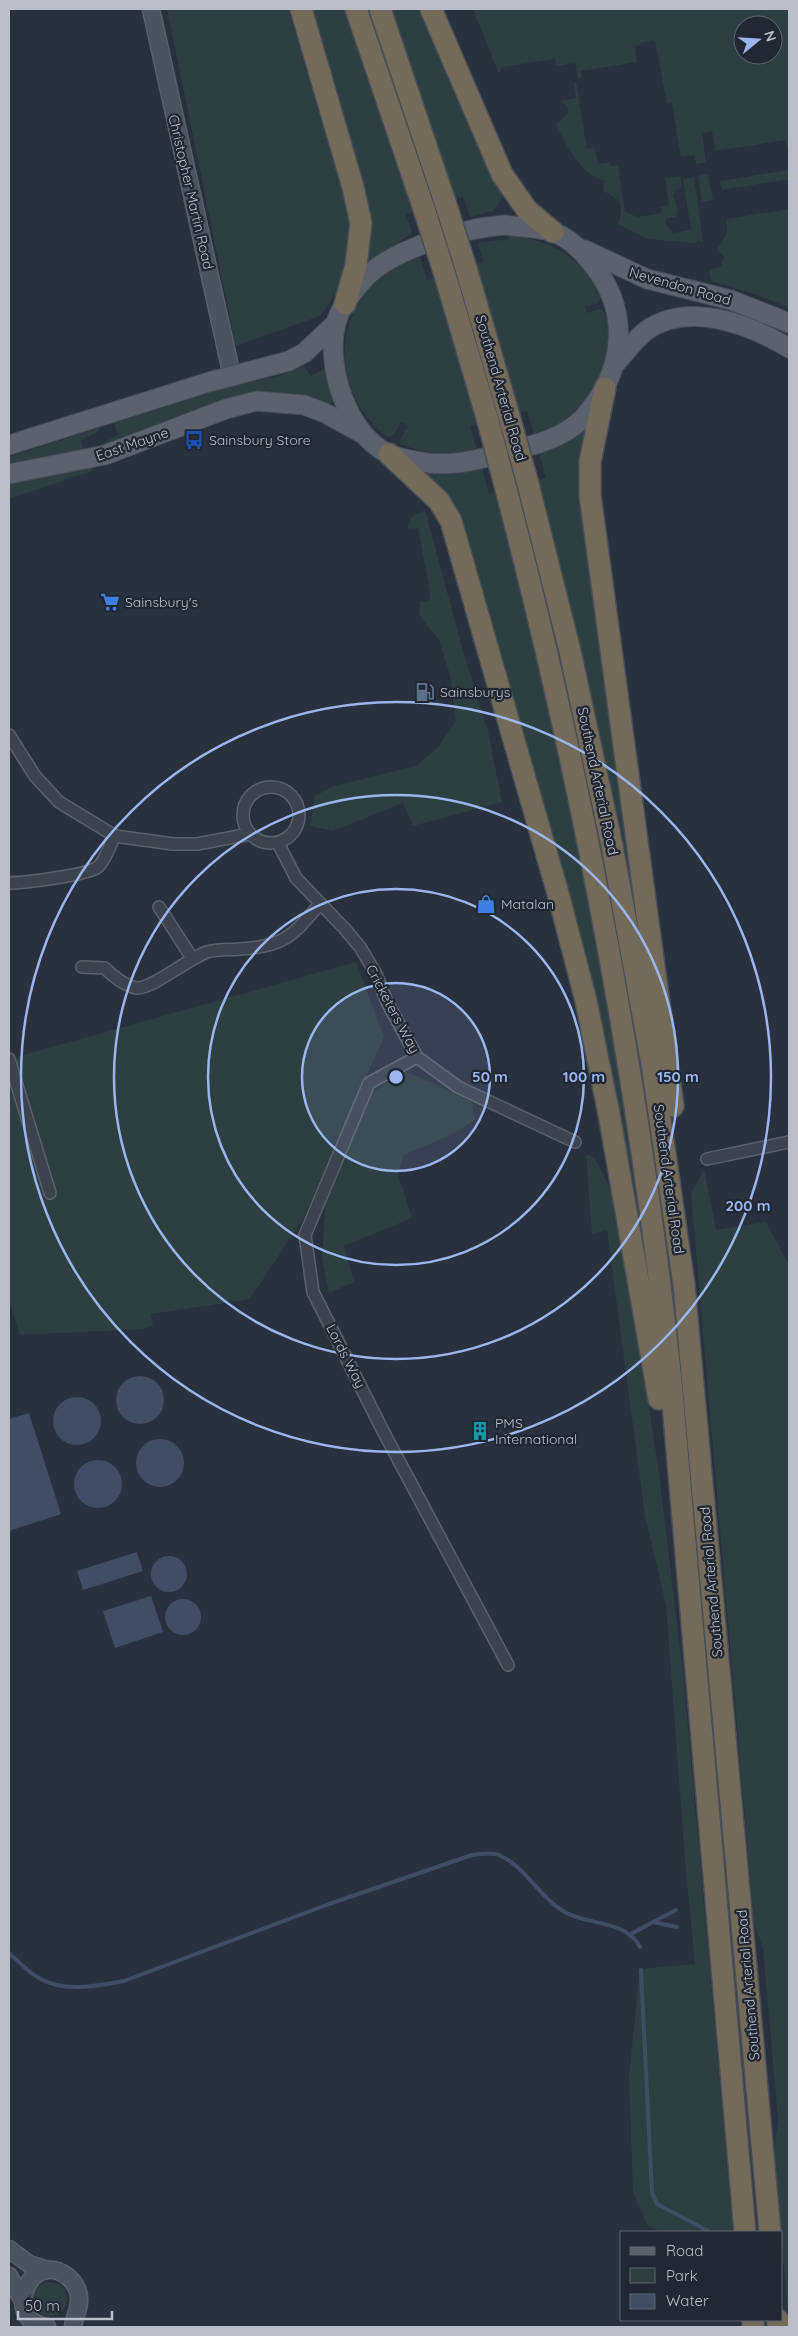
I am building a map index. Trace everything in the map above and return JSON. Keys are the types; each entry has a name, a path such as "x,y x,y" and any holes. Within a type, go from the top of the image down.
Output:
{"highway":[{"path":"301,9 353,188 361,223 359,250 340,314"},
{"name":"Southend Arterial Road","path":"356,9 424,209 488,421 569,744 604,922 629,1067 661,1289 745,2231"},
{"name":"Southend Arterial Road","path":"380,9 466,268 528,484 570,651 612,846 652,1064 684,1285 770,2231"},
{"path":"431,9 502,174 527,210 553,232"},
{"path":"605,388 590,462 590,495 675,1126 684,1285"},
{"path":"390,454 439,501 451,522 573,946 599,1058 641,1292 690,1605"}],"main road":[{"path":"9,445 294,358 315,344 340,314 366,277 383,263 405,252 433,242 493,226 524,227 553,232 573,244 594,265 610,293 616,311 619,335 615,364 605,388 582,419 557,435 534,444 473,460 449,464 421,462 390,454"},
{"name":"Nevendon Road","path":"573,244 647,279 731,300 789,323"},
{"path":"340,314 334,362 339,388 364,435"},
{"name":"Nevendon Road","path":"615,364 642,334 656,325 676,317 699,317 725,321 789,348"},
{"name":"East Mayne","path":"9,474 104,455 226,409 257,400 304,405 325,413 364,435 390,454"}],"street":[{"name":"Christopher Martin Road","path":"151,9 232,376"},
{"path":"9,735 35,776 59,802 114,836 173,844 197,844 250,834"},
{"path":"270,786 280,787 290,793 299,807 300,819 295,831 288,838 278,843 260,841 250,834 244,823 243,809 248,798 259,789 270,786"},
{"path":"9,883 65,876 93,870 98,867 114,836"},
{"name":"Cricketers Way","path":"278,843 296,878 360,947 376,974 387,1002 417,1057 458,1087 575,1142"},
{"path":"82,967 105,968 109,974 137,988 148,986 192,958 209,951 264,948 281,942 293,934 320,904"},
{"path":"159,907 192,958"},
{"name":"Lords Way","path":"417,1057 369,1083 305,1235 313,1292 383,1430 508,1664"},
{"path":"9,1059 50,1193"},
{"path":"707,1160 789,1142"},
{"path":"9,2249 29,2264 65,2274 76,2286 79,2300 74,2321 69,2321 55,2327"},
{"path":"22,2299 23,2291 32,2277 48,2270"},
{"path":"9,2276 22,2299 26,2314 37,2324 45,2327"}],"green space":[{"path":"167,9 288,9 349,215 350,229 345,268 335,293 320,316 233,347 231,322"},
{"path":"308,9 349,9 418,211 406,214 412,234 366,263"},
{"path":"387,9 423,9 488,169 503,196 493,211 470,217 463,197 451,200"},
{"path":"473,9 789,9 789,158 786,140 715,151 712,131 702,133 706,162 696,164 694,155 681,157 672,103 667,104 655,40 635,46 637,62 581,71 582,77 578,78 575,63 556,66 555,59 503,67 499,74"},
{"path":"574,82 576,82 587,149 595,148 598,164 610,162 611,166 618,165 625,212 638,217 662,213 661,207 669,205 665,178 680,176 682,188 677,189 673,196 678,209 677,214 676,217 667,218 665,223 673,233 691,230 683,179 694,177 703,242 697,240 696,243 647,239 618,224 621,211 620,203 603,191 604,181 581,166 556,125 569,113 567,106 561,101 576,98"},
{"path":"789,170 789,179 722,190 720,181"},
{"path":"708,174 713,200 702,202 698,176"},
{"path":"789,209 789,308 752,293 711,281 709,271 721,266 724,257 718,248 727,233 727,219"},
{"path":"509,235 524,237 551,246 575,261 594,283 601,297 598,303 585,307 587,313 600,309 607,318 609,325 607,353 603,369 587,398 563,420 534,434 527,411 515,414 472,266 483,262 478,243 509,239"},
{"path":"420,257 427,281 439,277 481,423 470,426 477,450 447,454 428,452 400,444 399,441 408,426 402,422 393,435 387,437 365,414 352,389 345,363 346,336 354,311 369,289 391,270"},
{"path":"304,366 311,376 324,369 333,401 328,407 305,398 99,449 98,446 118,435 114,423 235,385 280,376"},
{"path":"99,428 100,430 81,441 84,452 50,459 9,463 9,457"},
{"path":"582,431 585,433 644,933 639,937 633,919 636,917 626,871 534,482 546,478 539,453 565,443"},
{"path":"91,467 92,471 9,499 9,481"},
{"path":"482,468 489,494 499,491 589,877 656,1310 463,538 420,472 448,474"},
{"path":"425,510 463,651 488,731 502,802 413,826 403,803 333,831 310,826 315,796 334,786 416,766 439,746 456,721 450,675 439,640 419,615 420,602 430,600 430,592 418,528 409,529 407,526 412,517"},
{"path":"356,962 384,1037 303,1219 250,1299 151,1314 153,1326 143,1329 20,1335 9,1301 9,1059"},
{"path":"406,1071 472,1102 475,1120 453,1134 404,1155 398,1175 412,1218 344,1246 354,1282 329,1293 322,1258 325,1206 372,1092"},
{"path":"586,1154 595,1158 612,1192 646,1385 660,1481 684,1682 733,2231 660,2231 648,2226 633,2192 629,2076 640,1969 695,1964 685,1860 666,1605 645,1516 607,1230 592,1234"},
{"path":"704,1169 716,1230 766,1222 789,1265 789,2327 783,2257 783,2231 781,2231 774,2151 778,2119 763,1949 754,1922 691,1194"},
{"path":"50,2282 57,2283 62,2287 66,2292 66,2306 62,2311 57,2315 50,2316 43,2315 38,2311 34,2306 33,2299 34,2292 38,2287 43,2283"}],"water":[{"path":"140,1376 149,1378 157,1383 162,1391 164,1400 162,1409 157,1417 149,1422 140,1424 131,1422 123,1417 118,1409 116,1400 118,1391 123,1383 131,1378"},
{"path":"77,1397 86,1399 94,1404 99,1412 101,1421 99,1430 94,1438 86,1443 77,1445 68,1443 60,1438 55,1430 53,1421 55,1412 60,1404 68,1399"},
{"path":"29,1413 61,1514 9,1531 9,1419"},
{"path":"160,1439 169,1441 177,1446 182,1454 184,1463 182,1472 177,1480 169,1485 160,1487 151,1485 143,1480 138,1472 136,1463 138,1454 143,1446 151,1441"},
{"path":"98,1460 107,1462 115,1467 120,1475 122,1484 120,1493 115,1501 107,1506 98,1508 89,1506 81,1501 76,1493 74,1484 76,1475 81,1467 89,1462"},
{"path":"137,1552 143,1571 83,1590 77,1571"},
{"path":"169,1556 176,1557 182,1561 186,1567 186,1581 182,1587 176,1591 169,1592 162,1591 156,1587 152,1581 151,1574 152,1567 156,1561 162,1557"},
{"path":"151,1596 163,1632 115,1648 103,1611"},
{"path":"183,1599 190,1600 196,1604 200,1610 200,1624 196,1630 190,1634 183,1635 176,1634 170,1630 166,1624 165,1617 166,1610 170,1604 176,1600"}],"waterway":[{"path":"9,1953 35,1976 59,1986 81,1987 124,1981 329,1904 472,1855 489,1853 499,1855 517,1866 554,1905 563,1911 572,1916 616,1927 634,1938 640,1947"},
{"path":"653,1922 676,1910"},
{"path":"631,1934 653,1922 677,1927"},
{"path":"641,1970 652,2193 657,2204 708,2231"}],"place":[{"name":"Sainsbury Store","path":"194,440"},
{"name":"Sainsbury's","path":"110,602"},
{"name":"Sainsburys","path":"425,692"},
{"name":"Matalan","path":"486,904"},
{"name":"PMS International","path":"480,1431"}]}
